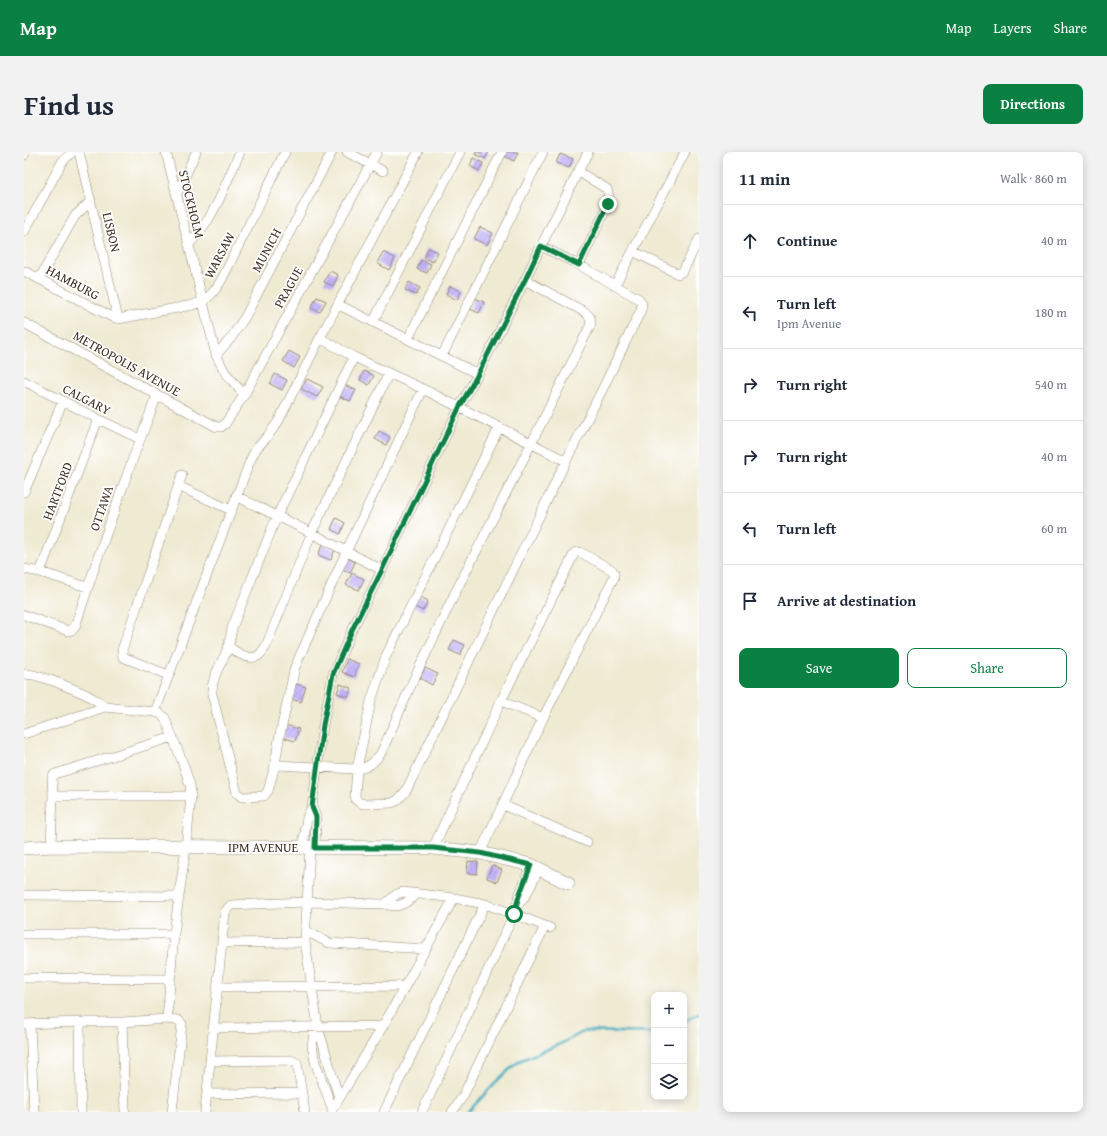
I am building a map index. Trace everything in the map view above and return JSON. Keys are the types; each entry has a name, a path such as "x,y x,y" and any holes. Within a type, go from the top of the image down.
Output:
{"street":[{"path":"24,232 62,162 72,152"},
{"name":"LISBON","path":"79,152 91,201 114,318"},
{"name":"STOCKHOLM","path":"166,152 204,301 216,356 225,372 244,395"},
{"path":"177,194 196,152"},
{"path":"189,245 208,220 240,152"},
{"name":"WARSAW","path":"204,301 211,295 222,279 285,152"},
{"name":"MUNICH","path":"216,356 231,338 245,317 332,152"},
{"path":"347,152 383,171"},
{"name":"PRAGUE","path":"217,427 221,427 225,424 244,395 377,152"},
{"path":"155,712 250,461 256,449 278,422 320,338 339,305 418,152"},
{"path":"373,322 460,152"},
{"path":"408,339 502,152"},
{"path":"442,356 543,152"},
{"path":"340,1098 316,1027 305,942 309,847 316,817 312,807 323,725 333,674 352,630 459,408 478,374 588,152"},
{"path":"615,285 685,152"},
{"path":"579,172 607,189 609,197 608,204 579,265"},
{"path":"39,279 76,216 91,201"},
{"path":"633,251 678,274 684,271 699,239"},
{"path":"498,428 386,656 371,701 357,769 354,795 356,800 360,803 392,803 398,800 406,791 641,310 642,304 639,299 579,265 541,246"},
{"name":"HAMBURG","path":"24,271 114,318"},
{"path":"274,765 357,769 364,768 376,761 381,753 413,681 453,598 591,324 590,317 584,312 525,280"},
{"path":"114,318 193,305 204,301"},
{"path":"339,305 478,374"},
{"name":"METROPOLIS AVENUE","path":"24,323 217,427"},
{"path":"320,338 354,357 423,389 566,461"},
{"path":"354,357 277,516 232,628 228,646 214,678 212,690 237,793 242,798 264,796 268,791 295,667 346,552 423,389"},
{"path":"228,646 238,654 252,658 259,655 266,646 312,532 389,373"},
{"name":"CALGARY","path":"24,381 98,419 140,438"},
{"name":"OTTAWA","path":"24,615 68,631 75,627 87,588 140,438 157,395"},
{"path":"24,492 62,401"},
{"name":"HARTFORD","path":"40,572 98,419"},
{"path":"168,675 123,657 122,650 182,475"},
{"path":"178,486 231,510"},
{"path":"236,496 312,532 346,552 382,570"},
{"path":"433,848 501,701 574,554 576,552 580,552 612,570 614,576 543,718 480,853"},
{"path":"24,569 40,572 87,588"},
{"path":"24,674 34,675 56,682 94,699 105,707"},
{"path":"501,701 543,718"},
{"path":"24,734 105,707 155,712 161,714 165,718 190,785 191,796 186,848 174,934 167,1019"},
{"path":"51,846 53,796 52,777 55,774 173,737"},
{"path":"53,796 191,796"},
{"path":"502,805 587,842"},
{"name":"IPM AVENUE","path":"24,848 51,846 186,848 433,848 480,853 535,867 568,883"},
{"path":"422,1112 516,910 533,884 535,867"},
{"path":"205,1112 225,912 228,908 231,905 307,902 385,904 396,894 403,892 454,898 516,910 547,927 463,1096 452,1112"},
{"path":"24,895 179,896"},
{"path":"332,1110 382,1026 454,898"},
{"path":"384,1112 485,904"},
{"path":"306,931 329,943 425,949"},
{"path":"24,934 174,934"},
{"path":"222,943 305,942"},
{"path":"24,978 170,979"},
{"path":"218,987 405,986"},
{"path":"34,1112 27,1024 122,1022 167,1019 178,1020 182,1024 172,1112"},
{"path":"80,1022 81,1112"},
{"path":"122,1022 125,1112"},
{"path":"214,1028 382,1026"},
{"path":"316,1027 312,1046 314,1062 332,1110"},
{"path":"210,1061 290,1060 297,1064 305,1112"},
{"path":"207,1094 302,1093"}],"building":[{"path":"476,152 489,152 485,159 475,154"},
{"path":"506,152 518,152 514,161 504,156"},
{"path":"560,154 573,159 569,168 556,163"},
{"path":"473,158 483,163 479,171 470,166"},
{"path":"480,227 493,233 487,245 474,239"},
{"path":"428,248 438,252 433,262 424,258"},
{"path":"383,252 395,258 389,270 377,263"},
{"path":"421,260 431,264 427,273 417,269"},
{"path":"330,271 338,275 333,286 324,282"},
{"path":"409,282 420,288 416,295 405,290"},
{"path":"450,286 461,291 457,300 446,294"},
{"path":"317,297 326,301 320,312 311,308"},
{"path":"475,298 484,302 479,313 470,309"},
{"path":"289,351 300,357 294,368 283,361"},
{"path":"364,371 374,376 369,385 360,380"},
{"path":"275,374 287,380 282,390 270,384"},
{"path":"307,379 323,387 317,397 301,389"},
{"path":"344,385 356,390 350,401 339,396"},
{"path":"379,431 390,437 386,445 375,439"},
{"path":"336,518 345,523 340,534 331,529"},
{"path":"323,544 335,549 331,560 318,555"},
{"path":"346,557 355,562 350,573 341,568"},
{"path":"352,573 364,579 359,590 346,585"},
{"path":"419,596 428,601 423,611 413,606"},
{"path":"454,640 465,645 460,655 449,650"},
{"path":"347,659 359,664 354,677 342,672"},
{"path":"425,668 438,674 432,685 420,678"},
{"path":"296,684 306,687 301,702 291,699"},
{"path":"340,684 351,688 348,697 337,693"},
{"path":"285,725 299,729 295,741 282,737"},
{"path":"468,861 478,862 477,874 467,873"},
{"path":"492,865 502,870 497,882 487,878"}],"waterway":[{"path":"687,1020 699,1014"},
{"path":"468,1112 501,1077 519,1061 560,1044 585,1031 651,1033"}],"route":[{"path":"514,914 524,880 531,865 480,853 433,848 315,848 316,817 312,807 317,767 323,725 333,674 352,630 459,408 478,374 541,246 579,265 608,204"}]}
